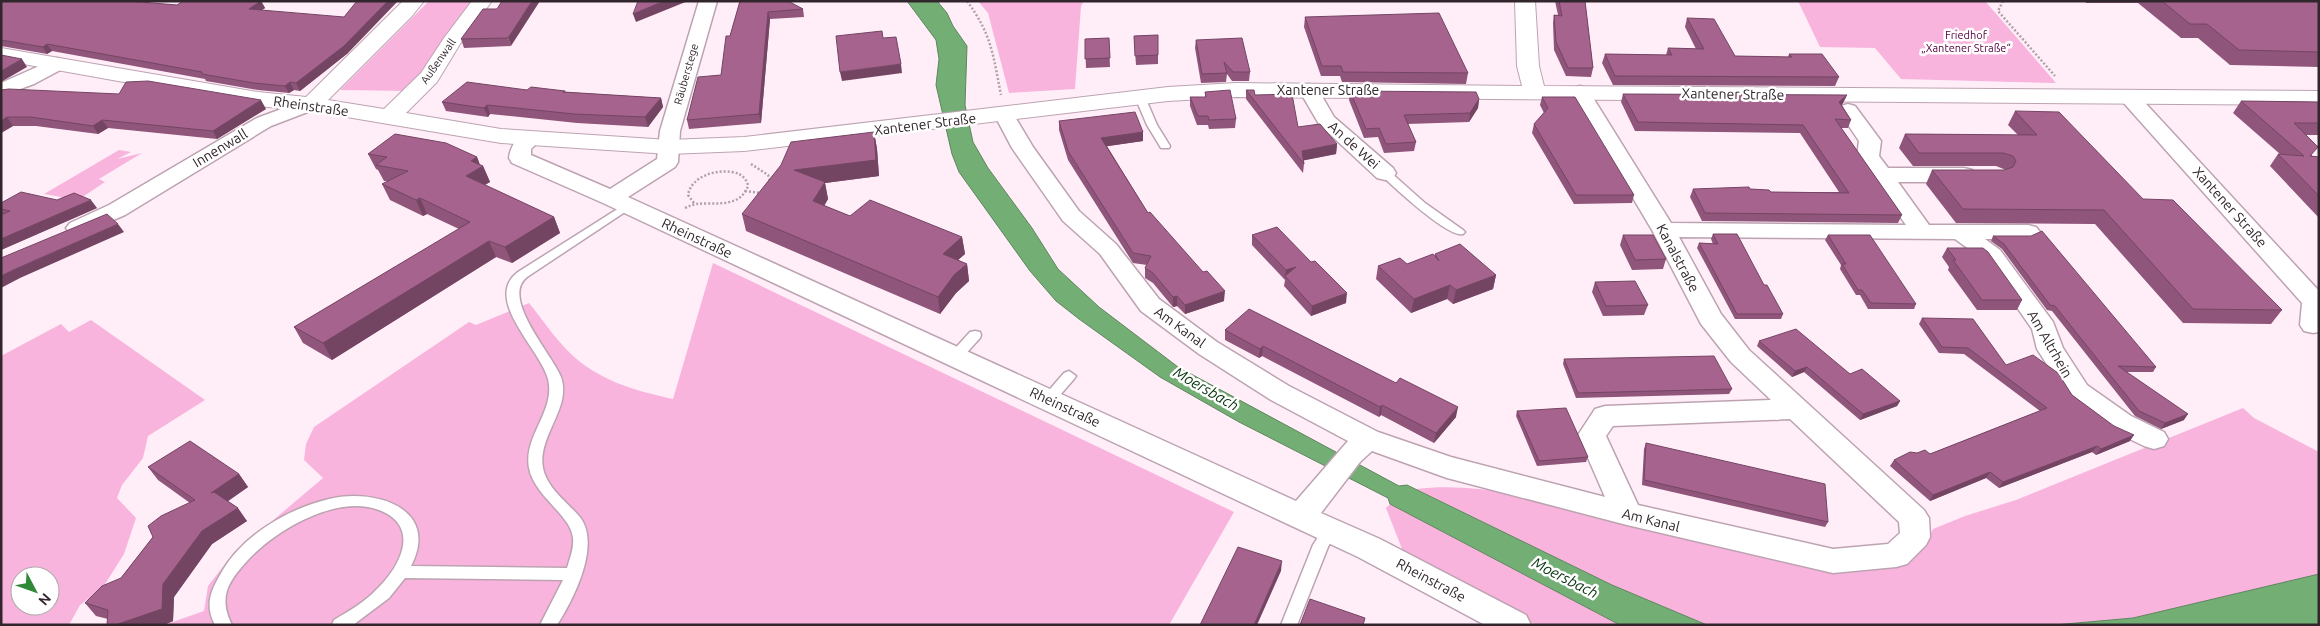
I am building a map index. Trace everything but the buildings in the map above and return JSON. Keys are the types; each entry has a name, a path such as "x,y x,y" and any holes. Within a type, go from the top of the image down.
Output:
{"street":[{"name":"Innenwall","path":"60,236 117,210 264,122 311,104 406,12 414,1"},
{"name":"Außenwall","path":"389,117 429,77 451,42 482,1"},
{"name":"Räuberstege","path":"669,148 670,131 708,1"},
{"path":"1525,1 1528,66 1534,91"},
{"name":"Rheinstraße","path":"1,54 258,99 311,104 501,136 530,139"},
{"path":"1,90 27,80 57,64"},
{"name":"Xantener Straße","path":"530,139 669,148 744,144 1140,97 1236,90 2319,98"},
{"name":"An de Wei","path":"1309,90 1326,120 1385,173"},
{"name":"Kanalstraße","path":"1580,92 1664,230 1710,318 1740,356 1914,518"},
{"name":"Xantener Straße","path":"2129,97 2314,301 2313,325"},
{"path":"1848,110 1870,141 1868,156 1922,231"},
{"name":"Am Kanal","path":"997,115 1071,216 1108,249 1150,305 1208,348 1280,393 1350,456 1447,467 1627,514 1833,561 1896,554 1915,537 1914,518"},
{"name":"Rheinstraße","path":"530,139 522,148 520,158 1301,516 1369,548 1515,625"},
{"path":"619,202 667,162 669,148"},
{"path":"1880,175 1986,175"},
{"path":"1664,230 2028,232"},
{"name":"Am Altrhein","path":"1960,232 1992,255 2044,328 2050,349 2078,392 2121,423 2154,439"},
{"path":"1627,514 1592,435 1606,416 1796,409"},
{"path":"1301,516 1350,456"}],"lane":[{"path":"1140,97 1152,125 1166,146"},
{"path":"1385,173 1421,205 1459,232"},
{"path":"548,625 572,574 582,538 576,524 547,491 539,478 536,465 536,448 556,397 555,381 550,365 515,310 512,288 516,280 527,271 619,202"},
{"path":"955,357 975,335"},
{"path":"1048,399 1069,376"},
{"path":"224,625 220,622 216,601 224,576 243,552 270,531 297,516 326,506 354,502 378,504 397,511 409,524 412,542 407,562 391,587 365,610 340,625"},
{"path":"1289,625 1321,545 1330,530"},
{"path":"401,572 572,574"}],"path":[{"path":"967,1 980,19 991,42 997,115"},
{"path":"2003,1 1998,11 2074,97"},
{"path":"746,191 747,180 742,175 724,172 703,176 695,181 687,193 688,198 694,203 715,206 738,198 746,191 764,193 771,183 768,175 750,164"}],"green space":[{"path":"429,1 474,1 408,91 340,90"},
{"path":"978,1 1084,1 1081,6 1075,89 1009,93 988,13"},
{"name":"Friedhof „Xantener Straße“","path":"1798,1 1985,1 2056,83 1901,79 1875,48 1820,47"},
{"path":"119,150 131,152 117,159 142,153 99,179 105,182 78,200 44,194"},
{"path":"713,263 1234,512 1169,625 164,625 204,611 208,586 232,555 323,478 304,460 306,444 314,427 469,322 476,325 529,303 563,346 591,370 631,388 673,399"},
{"path":"91,320 205,400 148,436 143,458 122,485 117,498 136,518 124,554 102,589 80,605 69,625 1,625 1,356 61,324 69,332"},
{"path":"2243,408 2254,418 2319,452 2319,574 2133,618 2054,625 1707,625 1612,585 1416,489 1480,489 1518,494 1838,570 1868,570 1886,568 1928,540 1933,529 1965,516 2016,500"},
{"path":"1390,504 1620,625 1536,625 1404,554 1386,508"}],"water":[{"name":"Moersbach","path":"907,1 937,1 947,13 953,26 967,46 965,105 973,142 988,168 1032,228 1058,269 1099,307 1178,367 1399,486 1407,485 1612,585 1707,625 1620,625 1390,504 1388,498 1239,422 1160,377 1079,319 1056,301 1030,271 959,172 952,154 936,85 939,59 936,40"},
{"path":"2319,574 2319,625 2054,625 2133,618"}]}
